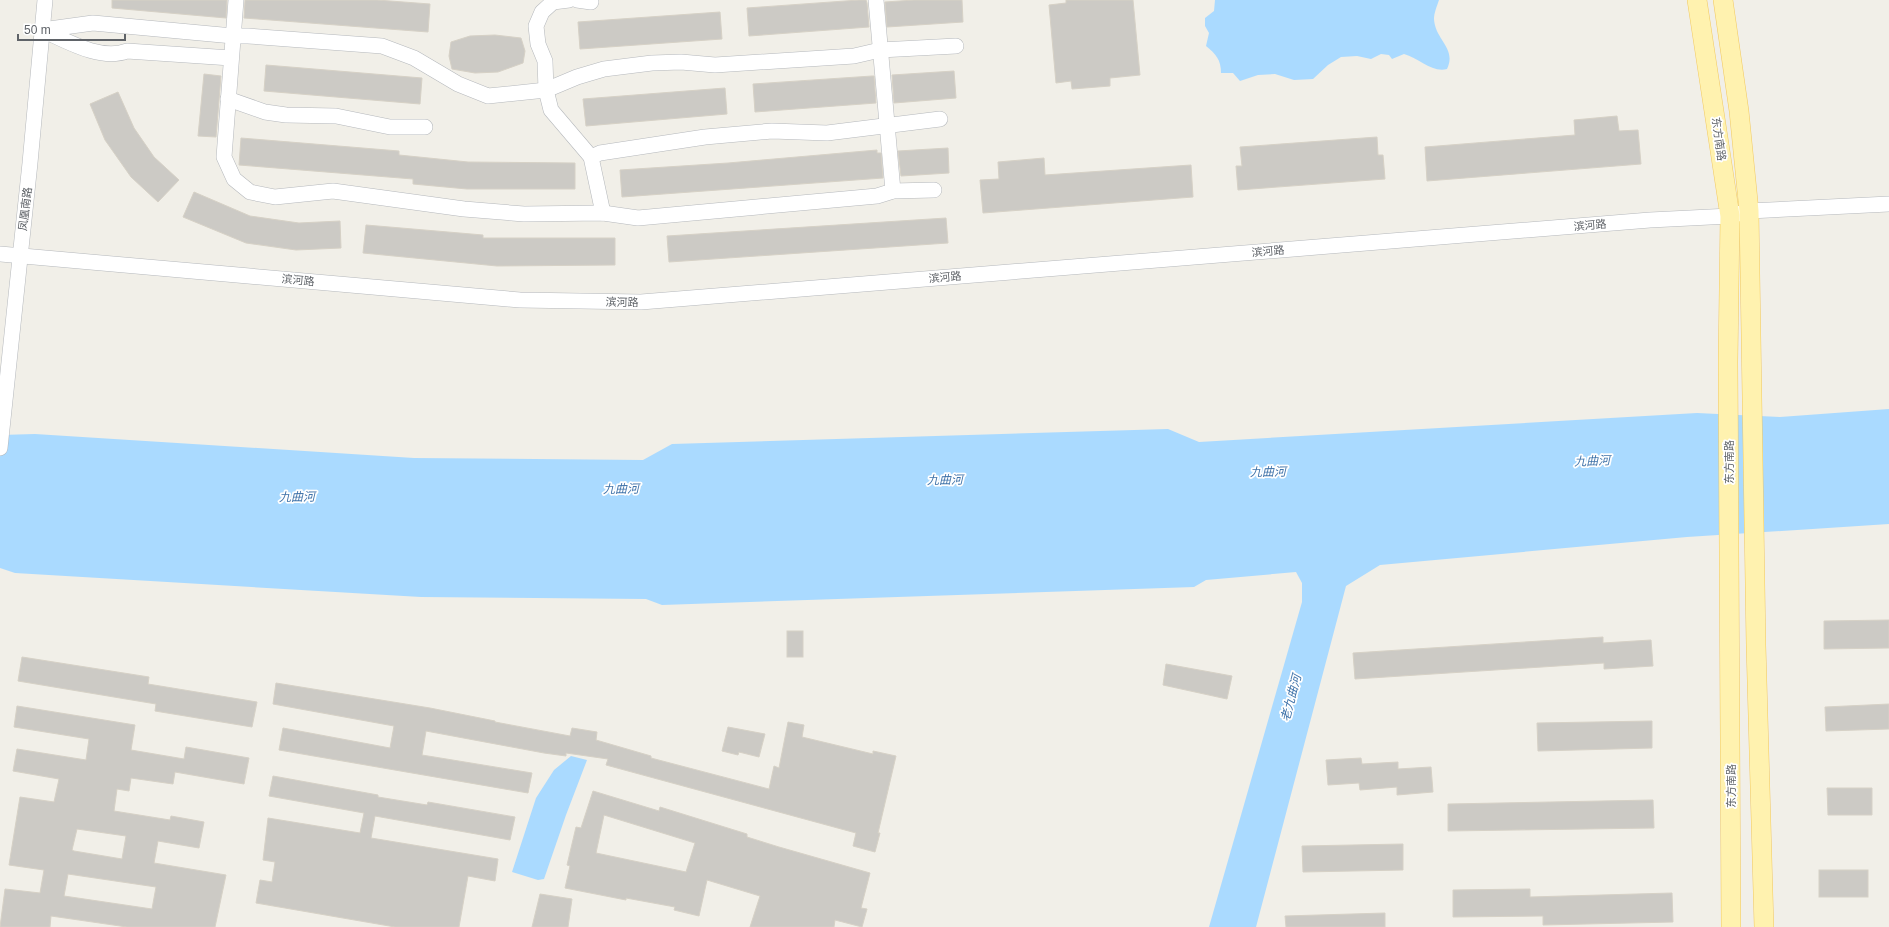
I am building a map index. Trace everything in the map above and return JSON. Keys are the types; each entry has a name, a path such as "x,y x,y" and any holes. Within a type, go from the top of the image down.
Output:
{"main road":[{"name":"东方南路","path":"1697,0 1730,216 1728,362 1731,927"},
{"name":"东方南路","path":"1723,0 1739,111 1749,211 1755,589 1764,927"}],"street":[{"name":"凤凰南路","path":"0,448 19,255 30,163 45,0"},
{"path":"236,0 232,36 224,157 234,179 250,192 275,197 333,192 464,209 517,213 603,213 638,218 877,196 892,191 934,190"},
{"path":"569,0 553,2 542,12 536,26 538,44 545,61 546,90 552,110 591,157 603,213"},
{"path":"876,0 892,191"},
{"path":"42,30 93,22 232,36 382,46 414,58 458,84 488,96 546,90 577,77 604,69 652,62 681,62 715,65 854,56 880,50 956,46"},
{"path":"42,30 90,50 116,55 126,51 231,58"},
{"path":"228,99 265,112 286,115 336,116 390,127 424,127"},
{"path":"591,157 600,153 705,138 772,131 827,133 940,119"},
{"name":"滨河路","path":"0,254 520,300 641,302 1642,221 1730,216 1749,211 1889,204"}],"water":[{"path":"1215,0 1439,0 1435,12 1435,26 1448,49 1449,62 1447,69 1441,70 1431,67 1404,54 1392,59 1389,55 1381,54 1371,59 1357,56 1341,57 1328,65 1313,79 1294,80 1275,74 1258,75 1240,81 1233,73 1221,73 1220,64 1217,58 1206,46 1209,33 1205,26 1205,18 1214,11"},
{"path":"1889,409 1889,524 1687,537 1380,565 1346,586 1256,927 1209,927 1302,602 1302,583 1296,572 1206,580 1194,587 662,605 646,599 421,597 15,573 0,568 0,435 35,434 414,458 643,460 672,444 1168,429 1199,442 1697,413 1780,417"},
{"path":"571,756 587,760 544,879 538,880 512,872 536,798 554,770"}],"building":[{"path":"112,0 227,0 226,18 112,8"},
{"path":"245,0 377,0 430,4 428,32 244,18"},
{"path":"866,0 869,27 749,36 747,8"},
{"path":"914,0 962,0 963,22 887,27 885,2"},
{"path":"1066,0 1133,0 1140,75 1110,78 1110,86 1072,89 1071,81 1056,83 1049,5 1066,3"},
{"path":"720,12 722,39 580,49 578,22"},
{"path":"495,35 521,38 525,51 523,63 498,72 475,73 452,69 449,56 451,42 470,36"},
{"path":"266,65 422,78 420,104 264,91"},
{"path":"954,71 956,98 894,103 892,75"},
{"path":"204,74 221,76 216,137 198,136"},
{"path":"874,76 876,103 755,112 753,84"},
{"path":"725,88 727,114 586,126 583,99"},
{"path":"118,92 134,128 154,157 179,180 158,202 131,177 105,140 90,104"},
{"path":"1617,116 1619,131 1638,130 1641,164 1427,181 1425,147 1575,135 1574,120"},
{"path":"1377,137 1378,155 1383,155 1385,179 1238,190 1236,166 1242,166 1240,147"},
{"path":"241,138 399,151 399,155 468,162 575,163 575,189 467,189 413,184 413,179 239,165"},
{"path":"948,148 949,173 901,176 898,151"},
{"path":"877,150 877,153 881,153 883,178 622,197 620,170 728,163"},
{"path":"1044,158 1045,175 1191,165 1193,197 983,213 980,180 999,179 998,162"},
{"path":"194,192 250,216 299,223 340,221 341,248 296,250 246,243 183,217"},
{"path":"946,218 948,243 669,262 667,236"},
{"path":"366,225 483,235 483,238 615,238 615,265 497,266 363,253"},
{"path":"1889,620 1889,648 1824,649 1824,621"},
{"path":"787,631 803,631 803,657 787,657"},
{"path":"1603,637 1603,643 1651,640 1653,666 1604,669 1604,663 1355,679 1353,653"},
{"path":"22,657 149,677 148,684 257,702 252,727 155,711 156,704 18,681"},
{"path":"1166,664 1232,676 1227,699 1163,685"},
{"path":"276,683 430,708 570,736 572,728 597,732 596,740 651,756 651,758 769,789 774,766 779,768 788,722 804,725 802,737 873,754 873,751 896,756 875,852 853,846 856,833 606,765 608,759 566,753 566,756 544,753 426,731 422,755 532,773 528,793 279,750 283,728 390,748 394,726 273,704"},
{"path":"1889,704 1889,729 1826,731 1825,707"},
{"path":"17,706 135,725 131,750 184,759 186,747 249,758 244,784 175,772 173,784 131,778 129,791 117,789 114,811 170,820 171,816 204,822 199,848 158,841 154,863 226,875 215,927 127,927 51,916 50,927 0,927 5,889 40,893 44,870 9,865 20,797 54,802 59,779 13,771 17,749 86,760 89,739 14,727","holes":["77,829 126,836 122,859 72,850","68,874 156,887 152,909 64,896"]},
{"path":"1652,721 1652,748 1538,751 1537,723"},
{"path":"728,727 765,734 759,757 739,752 738,755 722,751"},
{"path":"1361,758 1362,764 1398,762 1398,769 1431,767 1433,792 1397,795 1397,787 1360,790 1359,783 1328,785 1326,760"},
{"path":"273,776 378,795 378,797 427,805 428,802 515,817 510,840 375,816 371,838 498,859 495,881 468,876 459,927 395,927 256,903 260,880 272,882 275,862 263,860 268,818 360,833 364,813 269,796"},
{"path":"1827,788 1872,788 1872,815 1828,815"},
{"path":"593,791 659,811 660,807 747,834 747,837 870,873 861,908 867,909 862,927 835,920 834,927 750,927 760,896 707,880 699,916 674,910 675,907 626,898 626,900 565,888 570,866 567,865 576,827 581,828","holes":["604,815 695,843 686,872 596,853"]},
{"path":"1653,800 1654,828 1448,831 1448,804"},
{"path":"1403,844 1403,870 1303,872 1302,846"},
{"path":"1819,870 1868,870 1868,897 1819,897"},
{"path":"1530,889 1530,897 1672,893 1673,922 1543,925 1543,916 1453,917 1453,890"},
{"path":"540,894 572,899 568,927 532,927"},
{"path":"1385,913 1385,927 1286,927 1285,916"}],"water label":[{"name":"九曲河","path":"1592,461"},
{"name":"九曲河","path":"1268,472"},
{"name":"九曲河","path":"945,480"},
{"name":"九曲河","path":"621,489"},
{"name":"九曲河","path":"297,497"},
{"name":"老九曲河","path":"1291,698"}]}
